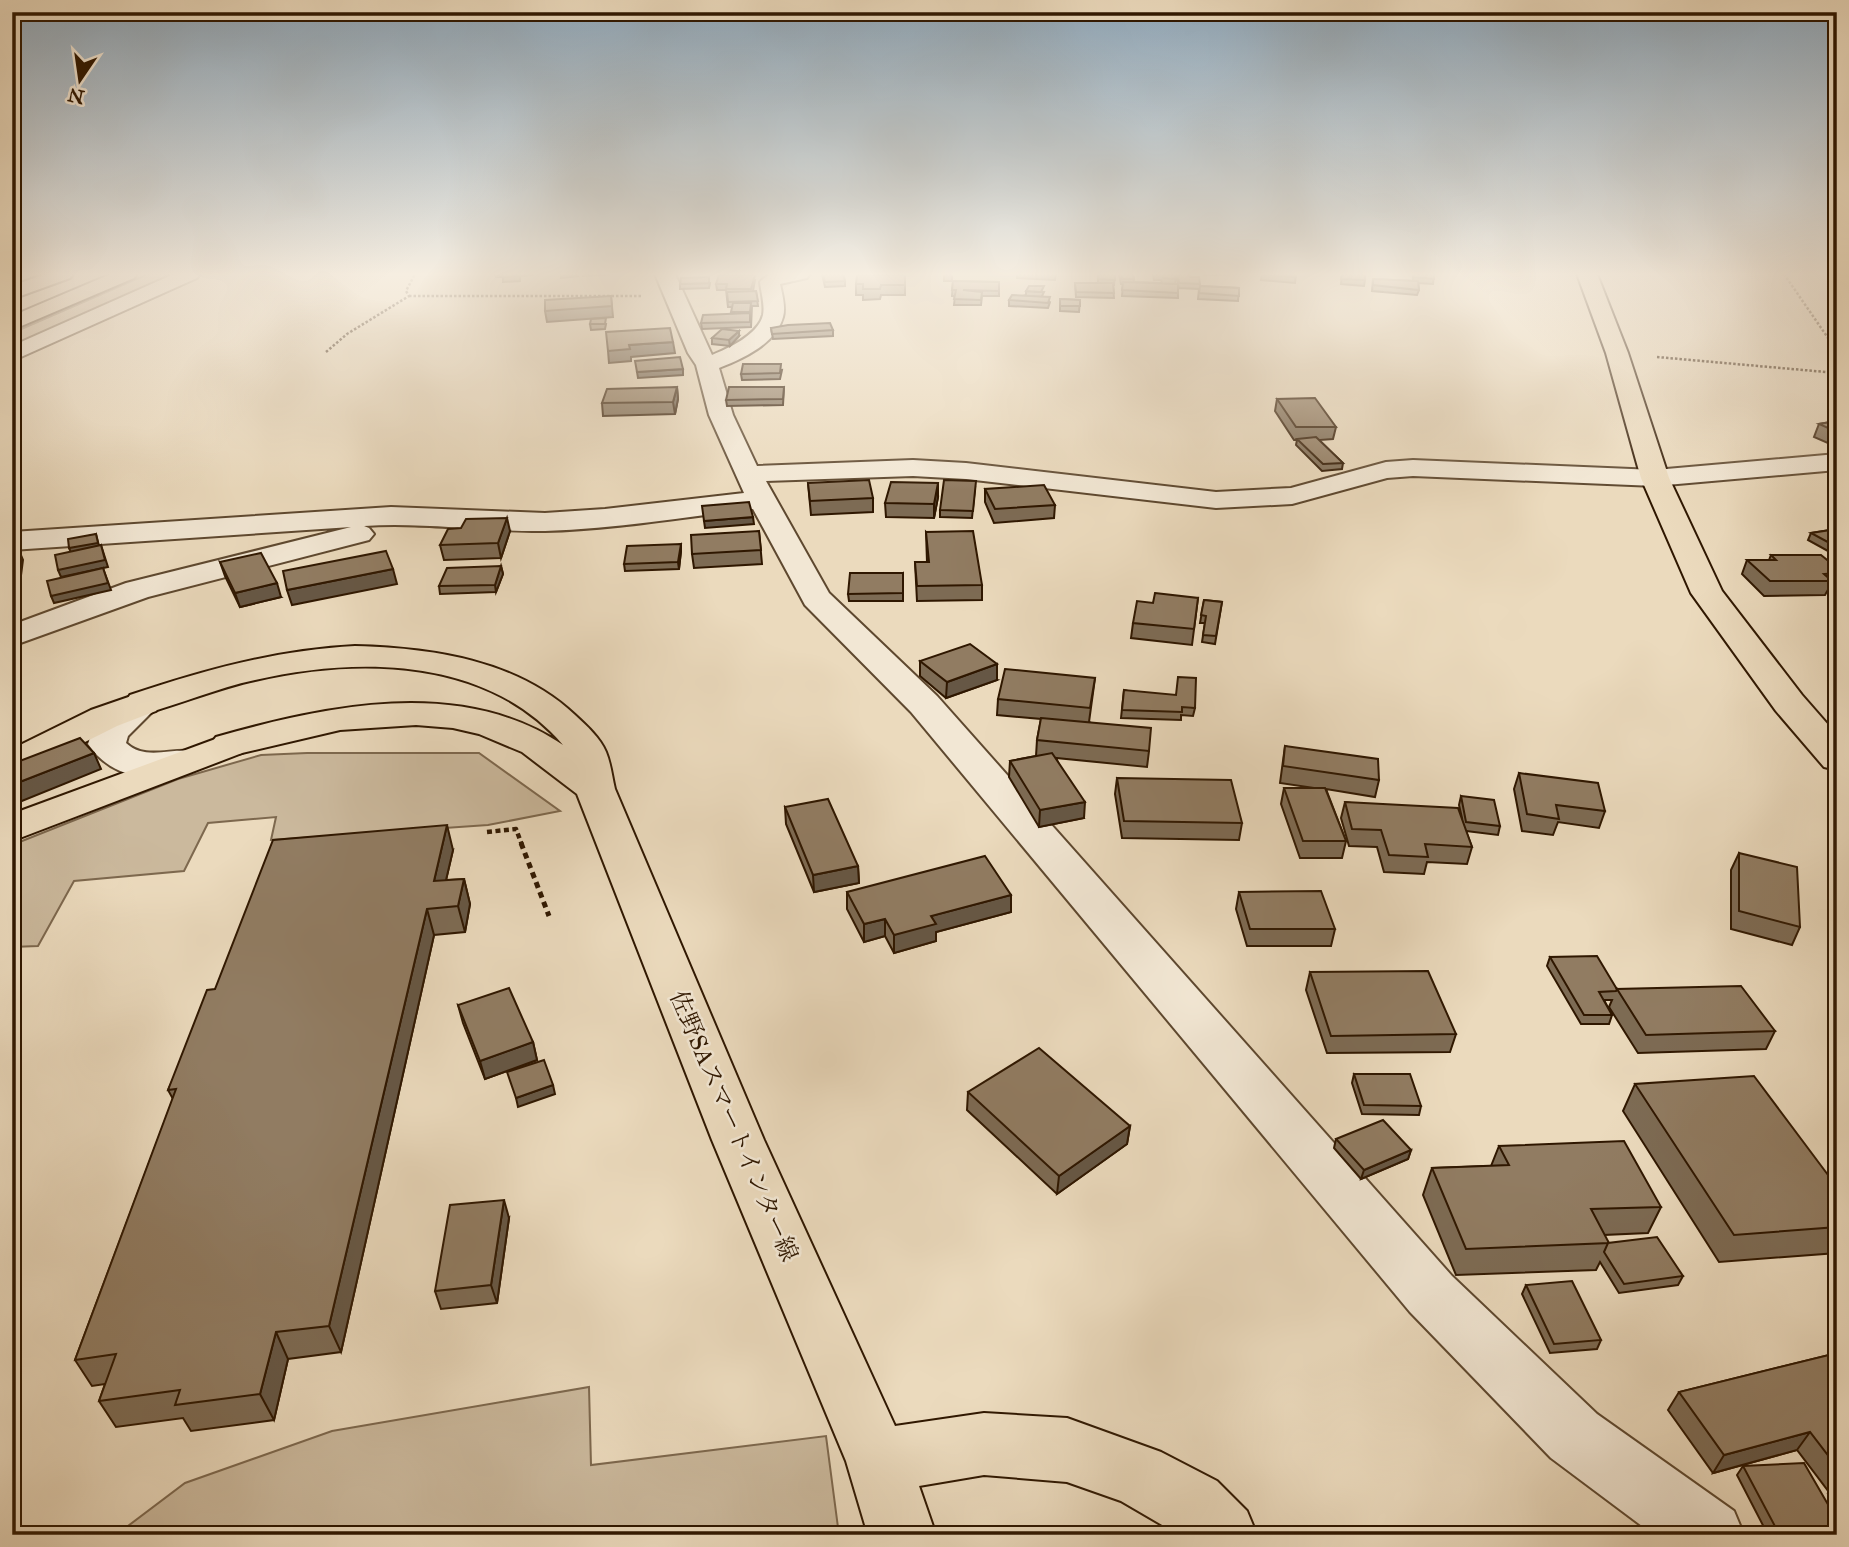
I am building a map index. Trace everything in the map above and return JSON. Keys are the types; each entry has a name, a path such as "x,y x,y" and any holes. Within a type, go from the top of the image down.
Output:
{"main road":[{"path":"1614,346 1655,478 1707,593 1788,703 1837,759"},
{"name":"佐野SAスマートインター線","path":"12,764 104,718 186,688 252,670 324,657 377,657 436,663 483,674 558,716 587,750 595,789 738,1140 878,1461 902,1535"},
{"path":"12,828 185,760 292,726 414,713 477,719 535,744 595,789"},
{"path":"878,1461 984,1444 1067,1450 1138,1475 1193,1506 1223,1535"}],"street":[{"path":"696,346 707,365 721,415 755,486 816,598 924,704 1431,1294 1574,1436 1710,1535"},
{"path":"707,365 721,361 745,346"},
{"path":"12,541 327,518 391,516 545,522 605,519 755,486 913,468 966,471 1216,500 1292,496 1386,471 1413,468 1655,478 1837,462"},
{"path":"12,636 137,590 386,528 412,518"},
{"path":"143,704 110,732 107,744 112,754 126,762 144,765 185,760"}],"path":[{"path":"326,352 333,346"},
{"path":"1657,357 1837,373"},
{"path":"487,832 516,829 549,916"}],"shaded area":[{"path":"479,753 560,811 488,825 271,840 276,817 208,823 184,871 74,881 38,946 12,947 12,845 178,779 261,755"},
{"path":"589,1387 591,1465 826,1436 839,1535 116,1535 185,1483 332,1431"}],"building":[{"path":"607,346 629,346 630,349 608,351"},
{"path":"680,357 683,369 637,372 635,361"},
{"path":"743,364 781,364 780,373 741,374"},
{"path":"677,387 673,402 602,403 607,389"},
{"path":"729,387 784,387 783,399 726,400"},
{"path":"1315,398 1336,427 1296,427 1277,399"},
{"path":"1837,421 1837,432 1819,424"},
{"path":"1316,437 1343,463 1323,464 1297,439"},
{"path":"869,480 873,498 810,501 808,483"},
{"path":"944,480 976,481 973,511 940,510"},
{"path":"891,482 938,483 934,504 885,503"},
{"path":"1044,485 1055,505 995,509 985,489"},
{"path":"749,502 753,517 704,521 702,506"},
{"path":"507,518 498,543 440,545 448,529 461,528 466,519"},
{"path":"1837,529 1837,547 1811,533"},
{"path":"759,531 761,550 692,554 691,535"},
{"path":"973,531 982,585 917,586 915,562 929,562 926,532"},
{"path":"96,534 98,543 69,548 68,539"},
{"path":"681,544 678,562 624,564 627,546"},
{"path":"101,545 105,560 58,570 55,555"},
{"path":"17,546 13,568 12,569 12,547"},
{"path":"386,551 393,569 287,590 283,571"},
{"path":"261,553 277,583 235,593 220,562"},
{"path":"1771,555 1821,555 1837,568 1837,573 1824,574 1832,581 1770,581 1747,560 1776,560"},
{"path":"501,566 495,585 439,586 447,568"},
{"path":"103,568 108,583 51,596 47,581"},
{"path":"850,573 903,573 903,593 848,594"},
{"path":"1155,593 1198,598 1194,629 1133,623 1137,601 1153,603"},
{"path":"1204,600 1222,602 1216,636 1203,635 1206,616 1201,615"},
{"path":"970,644 997,664 947,682 920,661"},
{"path":"1005,669 1095,678 1090,708 998,699"},
{"path":"1178,677 1196,678 1195,708 1182,707 1182,712 1122,710 1124,690 1176,695"},
{"path":"1041,718 1151,728 1149,751 1037,740"},
{"path":"80,738 94,753 12,785 12,764"},
{"path":"1285,746 1378,759 1379,780 1283,766"},
{"path":"1052,753 1085,802 1040,810 1010,761"},
{"path":"1519,773 1598,783 1605,811 1556,805 1559,819 1527,814"},
{"path":"1117,778 1231,780 1242,823 1124,821"},
{"path":"1284,788 1325,788 1346,841 1303,841"},
{"path":"1461,796 1494,800 1500,826 1466,822"},
{"path":"828,799 858,866 813,875 785,807"},
{"path":"1345,802 1458,808 1472,847 1425,844 1428,857 1389,855 1381,830 1352,829"},
{"path":"447,825 434,881 464,879 458,906 427,909 329,1326 276,1332 260,1394 175,1405 180,1390 99,1401 116,1354 75,1360 176,1089 168,1090 207,990 215,989 273,840"},
{"path":"1739,853 1797,867 1800,927 1739,911"},
{"path":"985,856 1011,895 931,916 936,924 894,935 885,919 864,924 847,892"},
{"path":"1321,891 1335,929 1250,929 1239,892"},
{"path":"1597,956 1617,989 1599,992 1612,1015 1584,1015 1550,957"},
{"path":"1428,971 1456,1034 1331,1036 1310,972"},
{"path":"1741,986 1775,1031 1646,1035 1617,989"},
{"path":"509,988 533,1042 480,1061 458,1005"},
{"path":"1039,1048 1130,1126 1059,1176 968,1092"},
{"path":"544,1060 553,1085 516,1098 507,1072"},
{"path":"1354,1074 1410,1074 1421,1106 1364,1105"},
{"path":"1754,1076 1837,1187 1837,1227 1734,1235 1635,1084"},
{"path":"1383,1120 1411,1150 1364,1170 1336,1139"},
{"path":"1624,1141 1661,1207 1591,1209 1609,1243 1466,1249 1432,1168 1509,1165 1499,1146"},
{"path":"504,1200 491,1285 435,1291 450,1205"},
{"path":"1657,1237 1683,1276 1624,1284 1604,1252 1608,1243"},
{"path":"1572,1281 1601,1340 1554,1344 1526,1285"},
{"path":"1837,1353 1837,1467 1810,1432 1724,1455 1679,1392"},
{"path":"1804,1463 1837,1520 1837,1527 1777,1530 1743,1466"}]}
